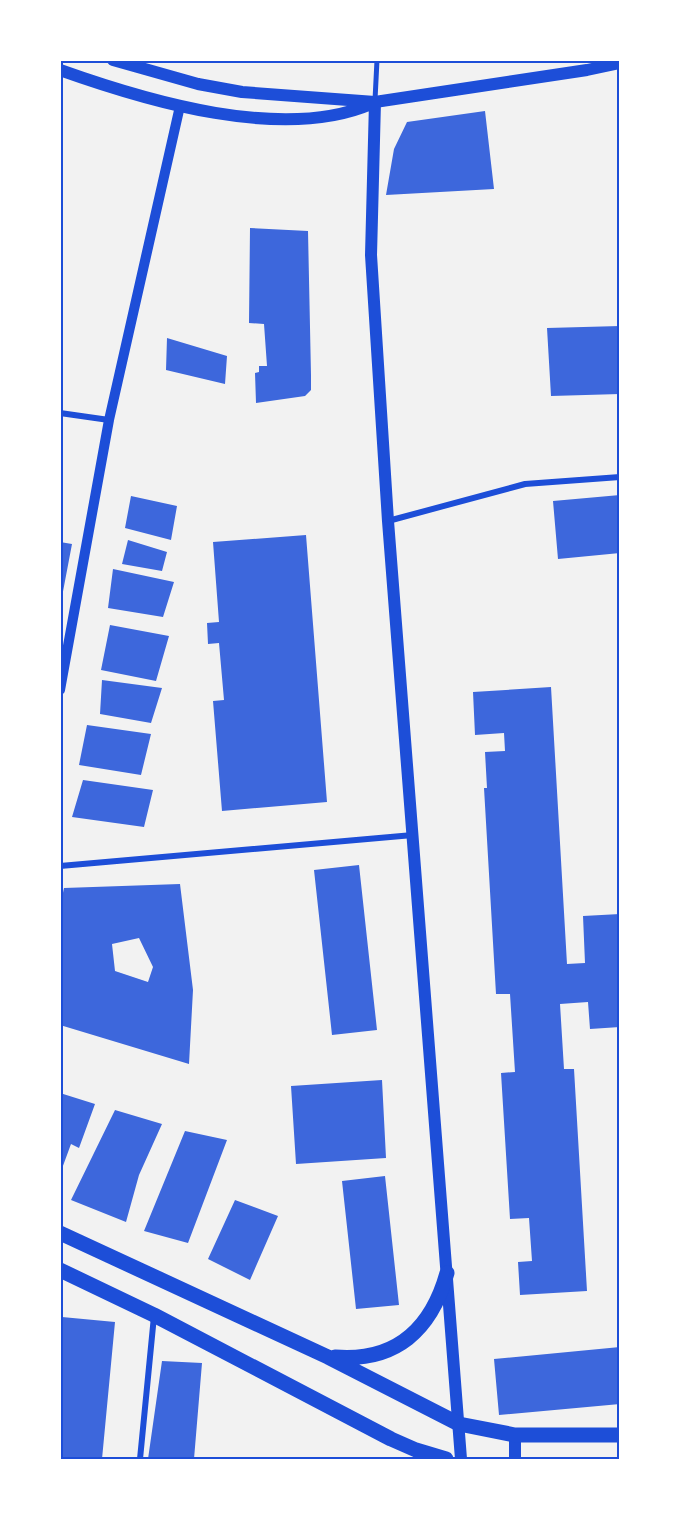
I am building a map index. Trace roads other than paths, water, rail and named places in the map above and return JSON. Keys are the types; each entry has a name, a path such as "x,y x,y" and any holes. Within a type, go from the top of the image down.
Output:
{"main road":[{"path":"113,60 198,84 242,92 375,102"},
{"path":"60,70 103,86 180,106 260,117 303,118 349,113 375,102 585,65 620,63"},
{"path":"375,102 371,255 388,521 461,1459"},
{"path":"60,1233 328,1357 459,1424 514,1435 620,1434"},
{"path":"60,1270 154,1315 391,1439 446,1459"},
{"path":"328,1357 367,1357 397,1346 412,1337 432,1310 447,1273"},
{"path":"514,1435 514,1459"}],"street":[{"path":"375,102 377,60"},
{"path":"60,690 63,659 109,420 180,106"},
{"path":"60,412 109,420"},
{"path":"388,521 525,484 620,477"},
{"path":"60,866 414,835"},
{"path":"140,1459 154,1315"}]}
